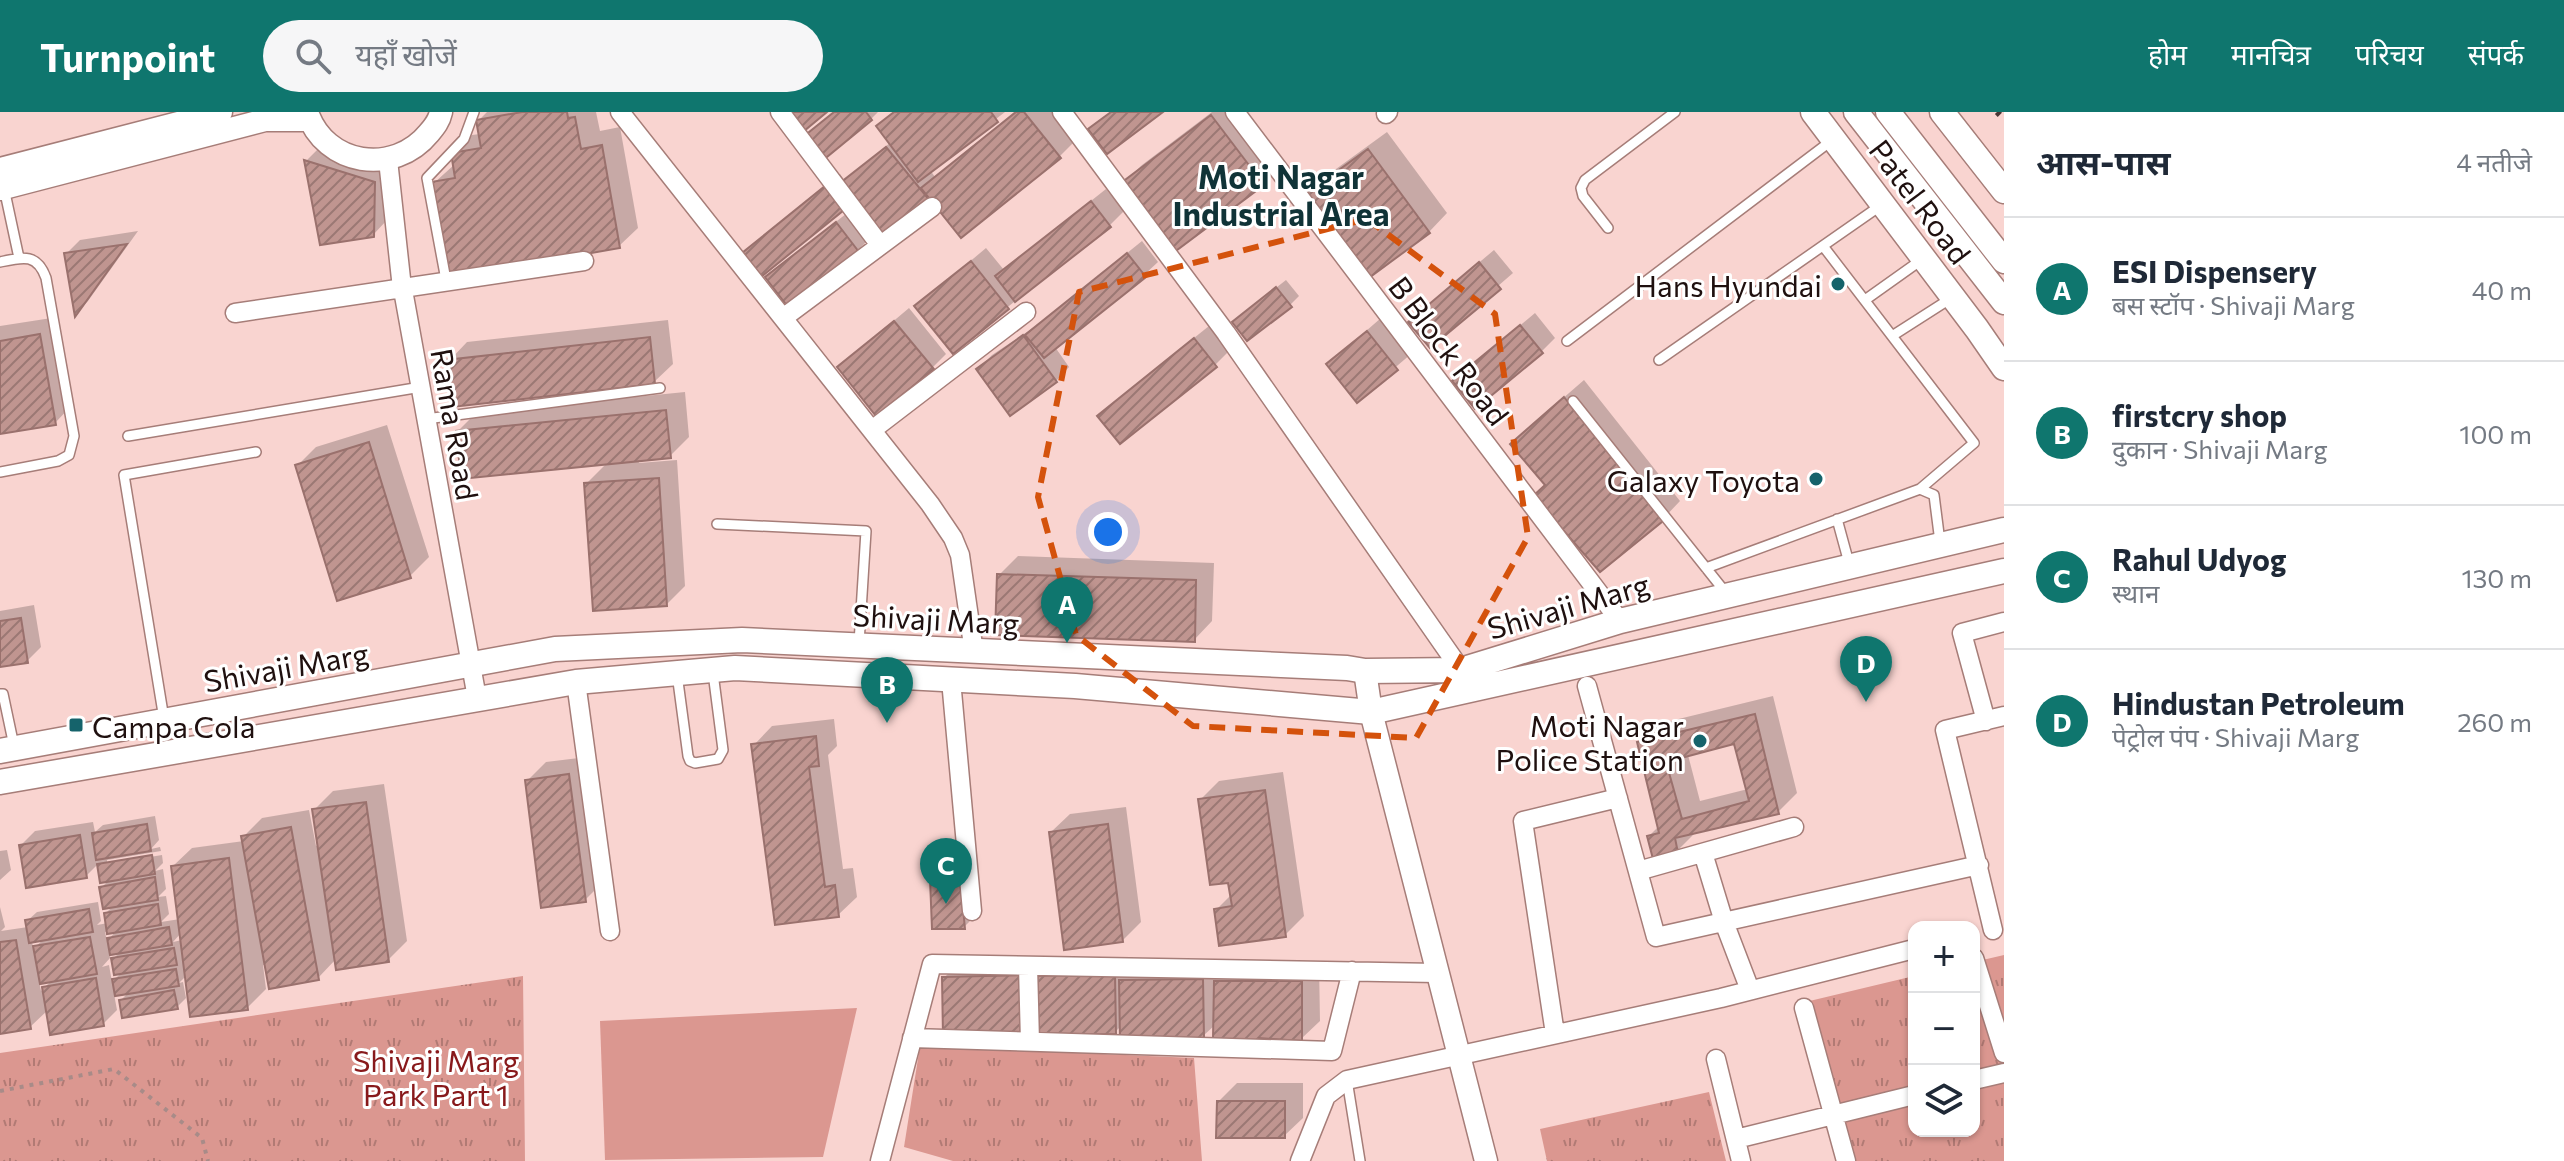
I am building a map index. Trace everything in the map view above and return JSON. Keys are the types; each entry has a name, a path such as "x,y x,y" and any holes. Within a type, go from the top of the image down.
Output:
{"main road":[{"name":"Patel Road","path":"1813,112 2004,368"},
{"path":"1856,112 2004,302"},
{"path":"1942,112 2004,189"},
{"path":"1895,121 2004,261"},
{"path":"1977,329 1992,342 2004,347"},
{"path":"1993,532 2004,520"},
{"name":"Shivaji Marg","path":"7,750 555,649 742,640 1365,671 1461,670 1620,621 1993,532"},
{"name":"Shivaji Marg","path":"0,782 576,682 713,669 1075,686 1371,712 2004,571"}],"street":[{"path":"1,182 221,112"},
{"path":"1,182 265,120 308,116 326,142 345,154 366,160 388,160 418,146 439,121 441,112"},
{"path":"620,112 930,504 953,538 964,573 974,652"},
{"path":"780,112 880,245"},
{"path":"1062,112 1226,333 1461,670"},
{"name":"B Block Road","path":"1235,112 1620,621"},
{"name":"Rama Road","path":"388,160 402,286 477,698"},
{"path":"783,318 932,207"},
{"path":"235,313 584,261"},
{"path":"872,430 1026,312"},
{"path":"1998,928 1945,730 1995,718 1962,633 2004,622"},
{"path":"1365,671 1371,712 1486,1161"},
{"path":"951,680 972,911"},
{"path":"576,682 610,931"},
{"path":"1587,686 1656,937 1979,865"},
{"path":"1555,1034 1523,821 1618,798"},
{"path":"1638,871 1794,827"},
{"path":"1703,853 1724,922 1750,990"},
{"path":"1300,1161 1326,1096 1347,1080 1750,990 1908,950"},
{"path":"880,1161 932,964 1437,973"},
{"path":"1028,966 1030,1042"},
{"path":"912,1038 1332,1051 1352,971"},
{"path":"1980,977 2004,1053"},
{"path":"1804,1008 1846,1161"},
{"path":"1716,1059 1741,1161"},
{"path":"1980,1079 2004,1073"},
{"path":"1736,1139 1908,1096"}],"lane":[{"path":"446,280 427,178 464,139 474,112"},
{"path":"1608,228 1583,196 1581,188 1585,180 1675,112"},
{"path":"1567,341 1834,139"},
{"path":"1,182 19,258"},
{"path":"1659,360 1883,204"},
{"path":"1706,568 1920,489 1974,443 1823,246"},
{"path":"1865,300 1924,258"},
{"path":"0,262 32,259 42,266 74,436 69,455 58,461 0,472"},
{"path":"1892,336 1953,297"},
{"path":"128,436 421,387"},
{"path":"426,419 660,388"},
{"path":"1573,401 1728,596"},
{"path":"164,721 124,475 256,452"},
{"path":"1920,489 1934,495 1941,545"},
{"path":"1837,519 1850,567"},
{"path":"717,524 866,531 859,646"},
{"path":"677,673 688,756 695,763 718,759 723,750 713,669"},
{"path":"0,694 3,694 7,750"},
{"path":"1347,1080 1360,1161"}],"path":[{"path":"0,1091 114,1069 202,1138 208,1161"}],"highlighted area":[{"path":"1367,219 1495,314 1528,537 1416,738 1193,726 1076,635 1038,497 1079,292"}],"green space":[{"path":"2004,955 2004,1161 1840,1161 1797,1004 1908,977 1908,1137 1980,1137 1980,961"},
{"name":"Shivaji Marg Park Part 1","path":"523,976 525,1161 0,1161 0,1053"},
{"path":"857,1008 823,1157 605,1160 600,1021"},
{"path":"920,1046 1194,1058 1202,1161 953,1161 904,1147"},
{"path":"1709,1092 1726,1161 1547,1161 1540,1129"}],"building":[{"path":"522,112 567,112 568,118 575,117 581,149 602,145 620,248 448,278 431,182 455,178 451,153 481,148 476,120"},
{"path":"788,112 827,112 804,131"},
{"path":"834,112 866,112 872,120 822,161 803,137"},
{"path":"894,112 991,112 998,122 918,182 876,126"},
{"path":"1016,112 1024,112 1061,158 961,238 921,188"},
{"path":"1111,112 1163,112 1107,154 1088,129"},
{"path":"1211,115 1264,185 1173,253 1121,183"},
{"path":"886,147 931,202 884,239 840,183"},
{"path":"1368,149 1430,233 1366,280 1304,195"},
{"path":"304,160 375,182 374,237 320,245"},
{"path":"825,186 844,210 761,277 742,253"},
{"path":"1091,201 1111,227 1015,302 995,276"},
{"path":"836,222 859,252 788,307 765,277"},
{"path":"127,244 75,317 64,253"},
{"path":"1127,253 1146,277 1044,358 1025,335"},
{"path":"971,261 1009,309 953,354 914,306"},
{"path":"1479,262 1501,289 1430,348 1408,322"},
{"path":"1276,287 1292,307 1247,341 1232,322"},
{"path":"894,321 934,369 876,416 837,367"},
{"path":"1520,325 1543,353 1475,409 1452,381"},
{"path":"1367,331 1398,370 1357,403 1326,364"},
{"path":"40,334 56,425 0,434 0,341"},
{"path":"1023,335 1057,382 1010,416 976,369"},
{"path":"650,337 655,384 452,407 446,360"},
{"path":"1194,338 1217,367 1120,444 1097,416"},
{"path":"1564,397 1663,521 1600,572 1533,496 1545,485 1510,444"},
{"path":"666,410 671,458 461,479 456,431"},
{"path":"369,442 411,578 337,601 295,465"},
{"path":"659,478 667,606 593,611 584,483"},
{"path":"997,574 1196,580 1195,642 995,635"},
{"path":"21,618 28,663 0,667 0,621"},
{"path":"1755,714 1779,814 1675,838 1678,853 1653,859 1647,836 1659,833 1637,742","holes":["1734,744 1749,801 1682,819 1666,762"]},
{"path":"816,736 819,766 809,767 825,887 835,885 839,917 775,925 751,744"},
{"path":"569,774 586,902 541,908 525,780"},
{"path":"1265,790 1286,937 1219,946 1214,909 1232,906 1228,883 1210,885 1198,799"},
{"path":"366,802 389,962 336,970 312,809"},
{"path":"147,824 151,851 96,860 92,833"},
{"path":"1108,824 1123,942 1064,950 1049,832"},
{"path":"291,827 319,980 269,989 241,836"},
{"path":"80,835 87,878 26,888 19,845"},
{"path":"152,855 155,874 100,883 97,864"},
{"path":"229,858 248,1010 190,1017 171,866"},
{"path":"155,877 158,900 103,909 99,887"},
{"path":"960,877 965,929 932,929 930,879"},
{"path":"158,904 161,925 107,934 104,913"},
{"path":"89,909 93,932 29,943 25,920"},
{"path":"169,927 172,945 110,955 107,938"},
{"path":"90,937 97,974 40,984 33,946"},
{"path":"16,940 31,1029 0,1034 0,942"},
{"path":"174,948 177,965 114,975 111,958"},
{"path":"176,969 179,986 115,996 112,979"},
{"path":"1115,974 1116,1034 1032,1035 1031,976"},
{"path":"1026,975 1027,1035 943,1036 942,977"},
{"path":"96,978 104,1026 50,1035 42,987"},
{"path":"1203,979 1204,1038 1120,1040 1119,980"},
{"path":"1214,981 1302,981 1302,1041 1259,1038 1260,1044 1213,1039"},
{"path":"174,990 178,1009 122,1018 119,1000"},
{"path":"1217,1101 1285,1101 1285,1138 1216,1138"}],"railway":[{"path":"1997,112 2004,119"}],"place":[{"name":"Hans Hyundai","path":"1838,284"},
{"name":"Galaxy Toyota","path":"1816,479"},
{"name":"ESI Dispensery","path":"1067,643"},
{"name":"Hindustan Petroleum","path":"1866,702"},
{"name":"firstcry shop","path":"887,723"},
{"name":"Campa Cola","path":"76,725"},
{"name":"Moti Nagar Police Station","path":"1700,741"},
{"name":"Rahul Udyog","path":"946,904"}],"district":[{"name":"Moti Nagar Industrial Area","path":"1281,194"}]}
